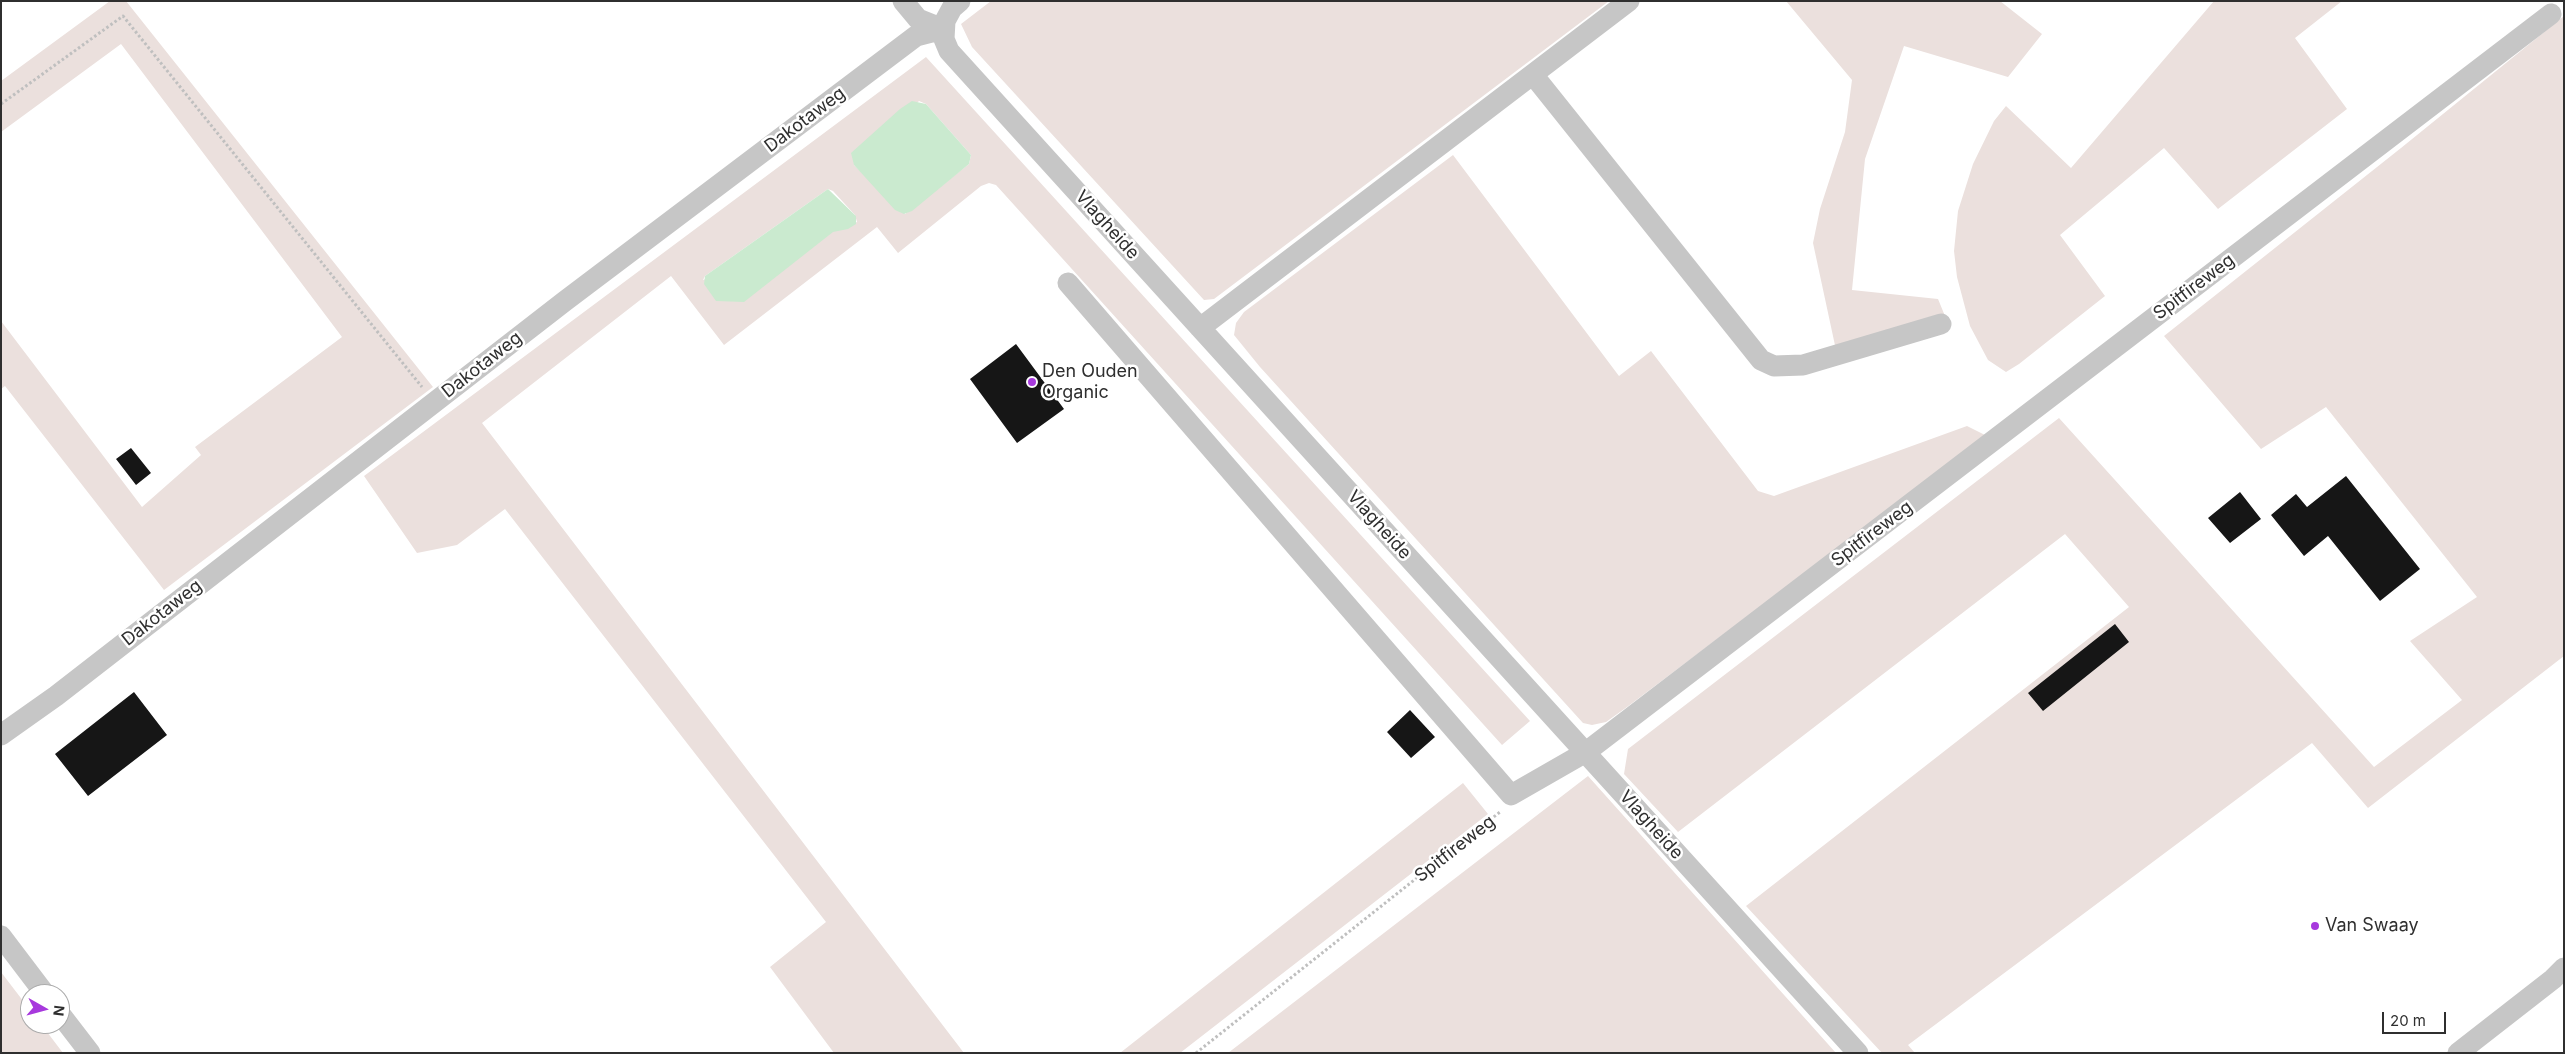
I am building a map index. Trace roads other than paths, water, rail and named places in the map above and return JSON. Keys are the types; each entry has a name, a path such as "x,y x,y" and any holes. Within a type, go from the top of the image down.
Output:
{"street":[{"path":"903,1 918,19 943,29 948,14 960,1"},
{"path":"1200,328 1534,76 1629,1"},
{"name":"Spitfireweg","path":"1068,283 1511,795 1586,752 2551,14"},
{"name":"Vlagheide","path":"943,29 944,40 949,52 1858,1053"},
{"name":"Dakotaweg","path":"1,735 56,696 434,403 916,36 943,29"},
{"path":"1534,76 1761,360 1774,366 1803,365 1941,324"},
{"path":"1,936 37,984"},
{"path":"2458,1053 2553,979 2564,968"},
{"path":"70,1027 90,1053"}],"place":[{"name":"Den Ouden Organic","path":"1032,382"},
{"name":"Van Swaay","path":"2315,926"}]}
